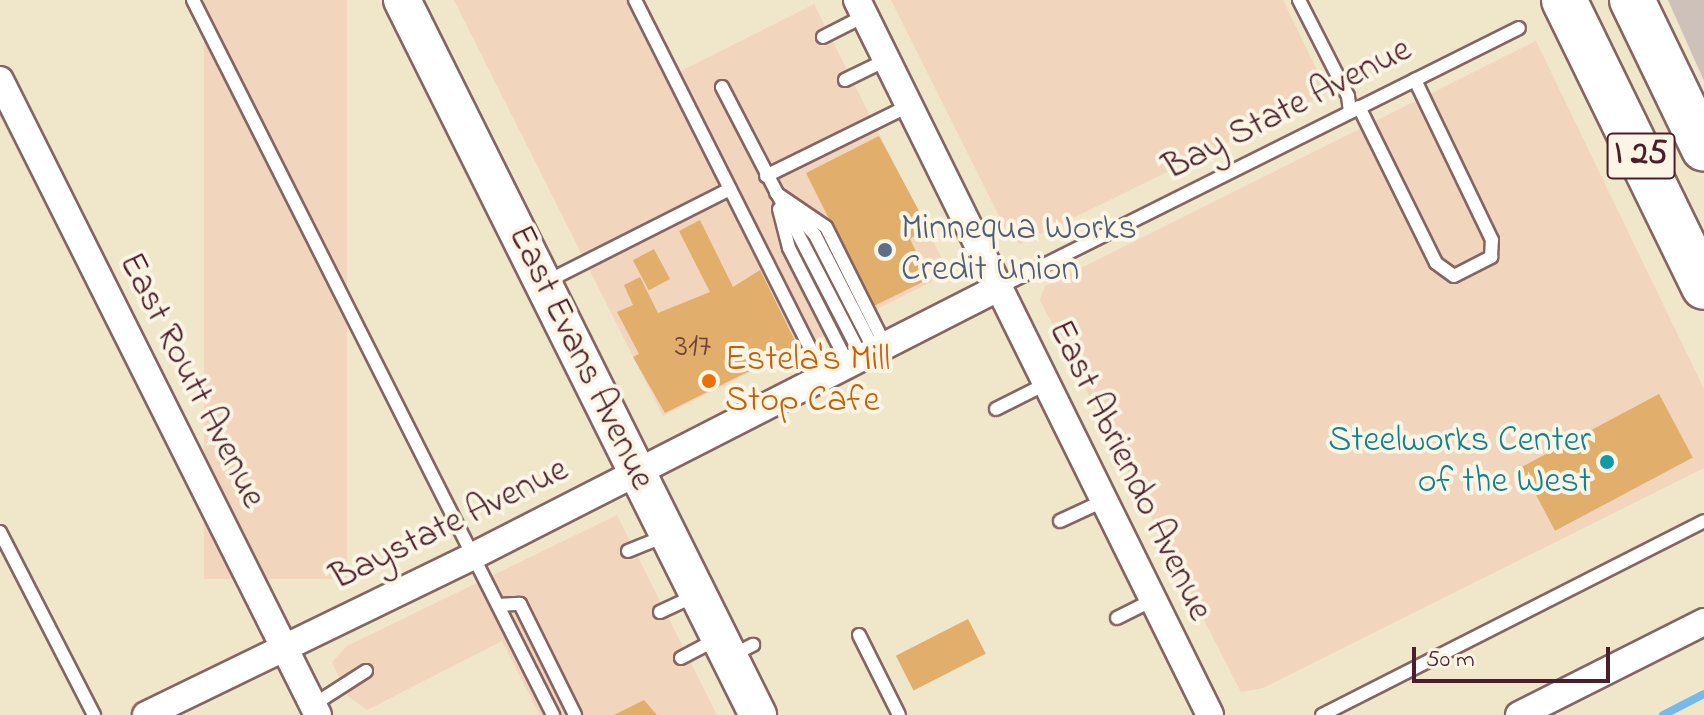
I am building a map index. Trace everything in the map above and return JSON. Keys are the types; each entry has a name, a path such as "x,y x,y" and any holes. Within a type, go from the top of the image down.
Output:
{"highway":[{"name":"I 25","path":"1564,0 1704,287"},
{"name":"I 25","path":"1632,0 1704,149"}],"street":[{"name":"East Evans Avenue","path":"402,0 697,594 734,647 758,715"},
{"name":"East Abriendo Avenue","path":"860,8 1210,715"},
{"name":"East Routt Avenue","path":"0,80 315,710"},
{"name":"Baystate Avenue","path":"146,715 473,556 998,288"},
{"path":"1519,715 1704,622"}],"lane":[{"path":"193,0 553,715"},
{"path":"635,0 824,376"},
{"path":"1299,0 1436,263 1454,276 1491,257 1492,240 1415,80"},
{"path":"823,37 860,8"},
{"name":"Bay State Avenue","path":"998,288 1519,28"},
{"path":"845,80 886,60"},
{"path":"722,87 774,191 867,354"},
{"path":"766,176 908,106"},
{"path":"543,284 730,189"},
{"path":"774,191 826,227 867,354"},
{"path":"996,409 1046,384"},
{"path":"1060,521 1103,501"},
{"path":"1322,715 1704,521"},
{"path":"0,532 94,715"},
{"path":"628,551 668,534"},
{"path":"660,612 697,594"},
{"path":"1117,618 1153,600"},
{"path":"498,605 520,604 575,713"},
{"path":"859,635 899,715"},
{"path":"681,658 734,647"},
{"path":"315,710 366,671"}],"shaded area":[{"path":"204,0 347,0 347,579 204,579"},
{"path":"454,0 645,0 681,71 814,4 949,273 663,416"},
{"path":"891,0 1283,0 1328,93 1020,244 1010,238"},
{"path":"1668,0 1704,0 1704,81"},
{"path":"1536,41 1704,389 1704,468 1263,688 1241,692 1040,300 1045,286"},
{"path":"617,515 717,715 540,715 502,641 367,710 348,696 332,662 347,646"}],"building":[{"path":"879,136 927,226 910,239 929,279 833,326 820,301 860,281 806,173"},
{"path":"700,220 733,287 760,270 798,347 665,413 633,357 639,354 617,312 633,305 624,285 640,277 658,313 710,292 679,231"},
{"path":"654,249 670,279 649,290 633,260"},
{"name":"Steelworks Center of the West","path":"1659,394 1693,458 1555,531 1521,467"},
{"path":"968,619 986,654 914,691 896,656"},
{"path":"644,700 657,715 614,715"}],"waterway":[{"path":"1663,715 1704,694"}],"place":[{"name":"Minnequa Works Credit Union","path":"885,250"},
{"name":"Estela's Mill Stop Cafe","path":"709,381"},
{"name":"Steelworks Center of the West","path":"1607,462"}]}
